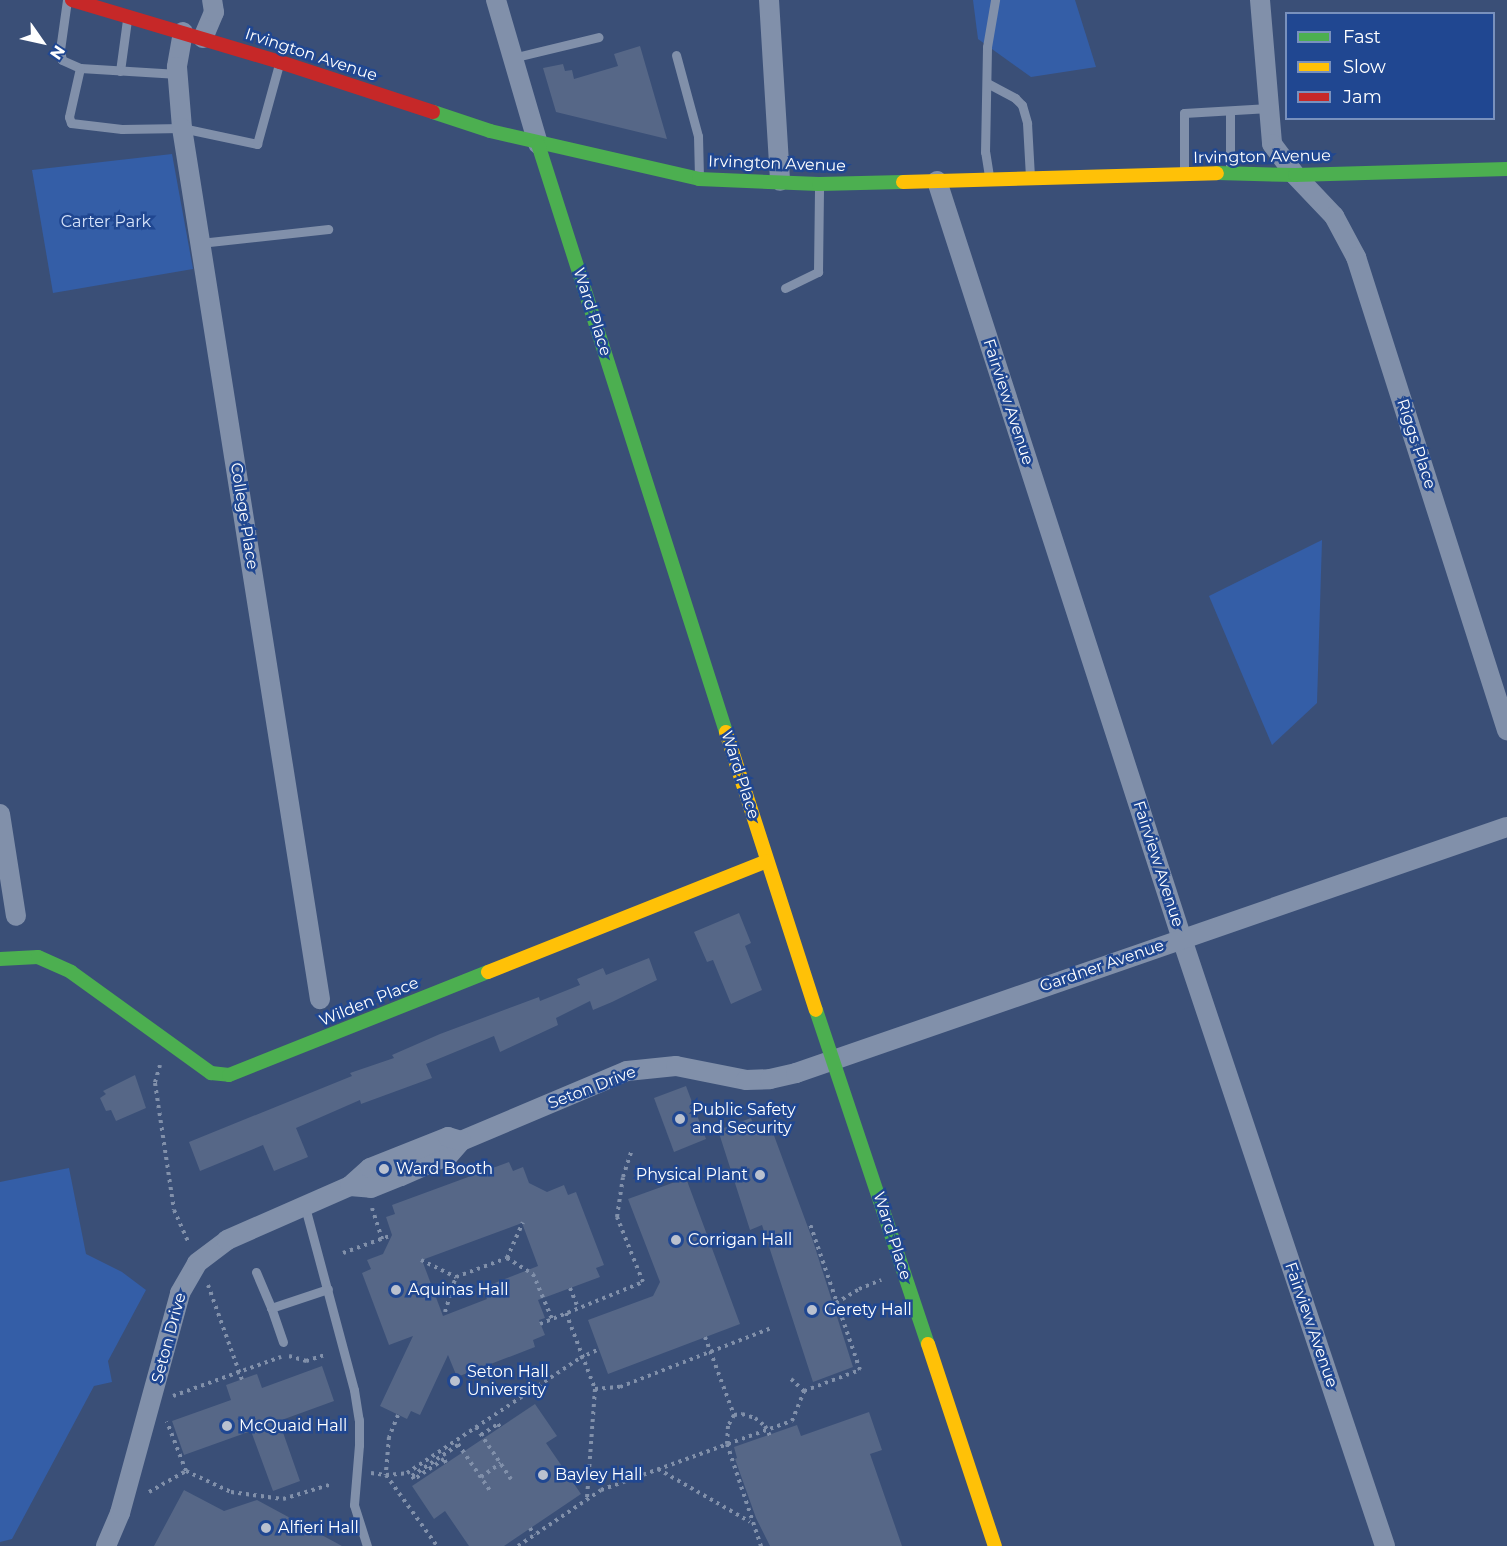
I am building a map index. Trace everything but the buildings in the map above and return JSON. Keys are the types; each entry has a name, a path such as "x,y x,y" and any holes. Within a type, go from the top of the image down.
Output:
{"street":[{"name":"Irvington Avenue","path":"72,0 280,62 490,131 538,144 699,179 819,184 1230,172 1295,175 1507,169"},
{"path":"203,38 214,12 212,0"},
{"name":"Ward Place","path":"496,0 538,144 767,861 996,1546"},
{"path":"769,0 780,182"},
{"name":"Riggs Place","path":"1260,0 1272,144 1295,175 1334,216 1356,257 1507,730"},
{"name":"College Place","path":"183,32 178,74 182,128 320,999"},
{"name":"Fairview Avenue","path":"937,181 1182,939 1385,1546"},
{"path":"0,814 16,916"},
{"name":"Gardner Avenue","path":"833,1059 1507,826"},
{"name":"Wilden Place","path":"0,959 38,957 71,972 211,1072 229,1075 767,861"},
{"name":"Seton Drive","path":"106,1546 120,1513 180,1293 189,1275 206,1254 227,1240 350,1186 370,1168 448,1137 460,1141 627,1071 676,1066 746,1080 770,1079 833,1059"}],"lane":[{"path":"67,0 62,60 80,68 178,74"},
{"path":"989,178 985,152 987,46 995,0"},
{"path":"120,71 128,15"},
{"path":"512,58 599,37"},
{"path":"676,56 698,136 699,179"},
{"path":"80,68 69,117 71,123 122,129 182,128 257,144 280,62"},
{"path":"987,83 1015,98 1022,105 1027,123 1030,178"},
{"path":"1184,174 1184,113 1269,108"},
{"path":"1230,111 1230,172"},
{"path":"785,288 818,272 819,184"},
{"path":"200,243 328,229"},
{"path":"305,1207 354,1390 359,1420 358,1470 354,1505 367,1546"},
{"path":"256,1272 283,1342"},
{"path":"271,1308 328,1289"}],"path":[{"path":"156,1070 155,1083 174,1210 189,1244"},
{"path":"540,1324 643,1282 617,1217 623,1177 632,1149"},
{"path":"368,1198 382,1239"},
{"path":"518,1546 601,1490 792,1421 804,1391 860,1370 808,1221"},
{"path":"421,1260 456,1277 507,1258 523,1222"},
{"path":"343,1253 392,1234"},
{"path":"507,1258 533,1274 552,1319"},
{"path":"445,1312 456,1277"},
{"path":"837,1303 859,1289 887,1278"},
{"path":"207,1284 242,1380"},
{"path":"570,1288 578,1308"},
{"path":"566,1313 595,1389 587,1499"},
{"path":"595,1389 620,1387 771,1328"},
{"path":"705,1337 734,1415 728,1426 727,1444 751,1522 761,1546"},
{"path":"446,1462 444,1459 414,1479 412,1476 476,1427 583,1356 599,1349"},
{"path":"171,1397 284,1356 306,1362 325,1355"},
{"path":"791,1379 804,1391"},
{"path":"734,1415 742,1414 755,1418 768,1430 771,1438"},
{"path":"398,1415 389,1437 386,1475 437,1546"},
{"path":"166,1420 186,1471 231,1492 283,1499 332,1484"},
{"path":"481,1435 498,1424 500,1427"},
{"path":"476,1427 512,1479"},
{"path":"358,1470 386,1475 407,1473 457,1443"},
{"path":"457,1443 491,1492"},
{"path":"481,1478 501,1463"},
{"path":"658,1469 751,1522"},
{"path":"150,1492 186,1471"},
{"path":"530,1528 534,1535"}],"green space":[{"path":"973,0 1075,0 1096,67 1031,77 978,39"},
{"name":"Carter Park","path":"172,154 193,269 53,293 32,170"},
{"path":"1322,540 1317,703 1272,745 1209,596"},
{"path":"69,1168 86,1254 122,1272 146,1290 108,1361 112,1382 94,1386 12,1539 0,1542 0,1182"}],"traffic: fast":[{"path":"433,112 490,131 699,179 819,184 903,182"},
{"path":"538,144 726,732"},
{"path":"1217,173 1295,175 1507,169"},
{"path":"0,959 38,957 71,972 211,1073 229,1075 488,972"},
{"path":"816,1010 928,1344"}],"traffic: slow":[{"path":"903,182 1217,173"},
{"path":"726,732 816,1010"},
{"path":"488,972 767,861"},
{"path":"928,1344 995,1546"}],"traffic: jam":[{"path":"72,0 280,62 433,112"}],"place":[{"name":"Public Safety and Security","path":"680,1119"},
{"name":"Ward Booth","path":"384,1169"},
{"name":"Physical Plant","path":"760,1175"},
{"name":"Corrigan Hall","path":"676,1240"},
{"name":"Aquinas Hall","path":"396,1290"},
{"name":"Gerety Hall","path":"812,1310"},
{"name":"Seton Hall University","path":"455,1381"},
{"name":"McQuaid Hall","path":"227,1426"},
{"name":"Bayley Hall","path":"543,1475"},
{"name":"Alfieri Hall","path":"266,1528"}]}
